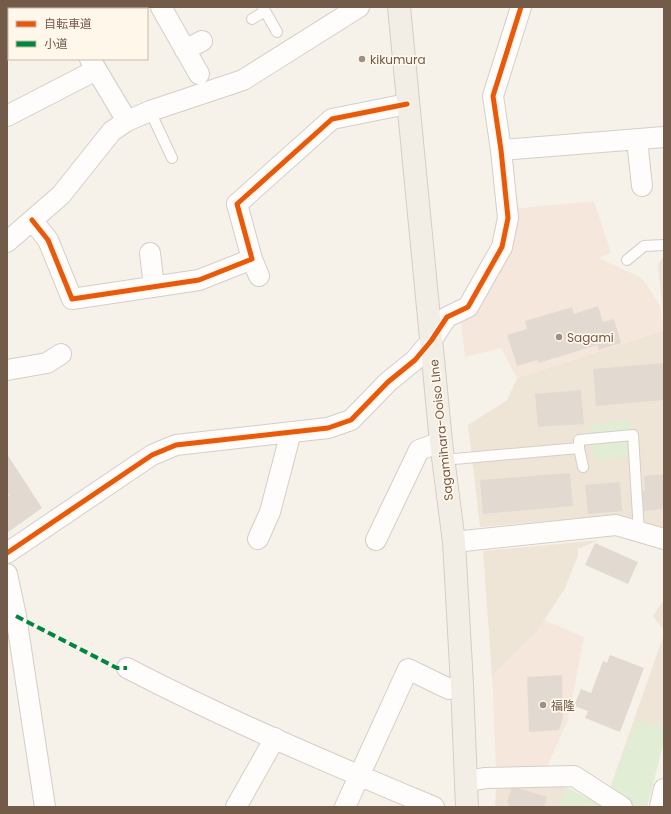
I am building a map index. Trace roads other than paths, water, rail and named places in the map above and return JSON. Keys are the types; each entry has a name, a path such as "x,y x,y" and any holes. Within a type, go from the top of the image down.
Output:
{"main road":[{"name":"Sagamihara-Ooiso LIne","path":"399,7 407,104 442,451 454,542 467,807"}],"street":[{"path":"161,7 194,45 199,74"},
{"path":"7,242 61,195 112,131 127,120 243,80 359,7"},
{"path":"7,553 152,455 176,445 328,428 351,420 388,382 415,360 448,317 468,307 502,247 508,218 501,150 492,96 521,7"},
{"path":"7,116 93,64 127,120"},
{"path":"32,220 48,240 72,299 199,280 255,268 237,204 332,119 407,104"},
{"path":"501,150 664,137"},
{"path":"637,140 642,186"},
{"path":"150,253 154,287"},
{"path":"7,370 47,363 61,354"},
{"path":"258,539 270,512 290,432"},
{"path":"376,540 419,450 442,451"},
{"path":"454,542 616,525 664,539"},
{"path":"7,574 16,616 45,807"},
{"path":"127,668 183,697 360,776 434,807"},
{"path":"345,807 408,669 449,689 462,684"},
{"path":"236,807 275,738"},
{"path":"466,781 486,778 574,776 622,807"},
{"path":"660,807 664,789"}],"lane":[{"path":"252,19 264,9 277,32"},
{"path":"150,111 172,158"},
{"path":"627,260 644,246 664,245"},
{"path":"583,467 579,440 633,435 639,532"},
{"path":"442,451 579,448"}],"place":[{"name":"kikumura","path":"362,59"},
{"name":"Sagami","path":"559,337"},
{"name":"福隆","path":"543,705"}]}
